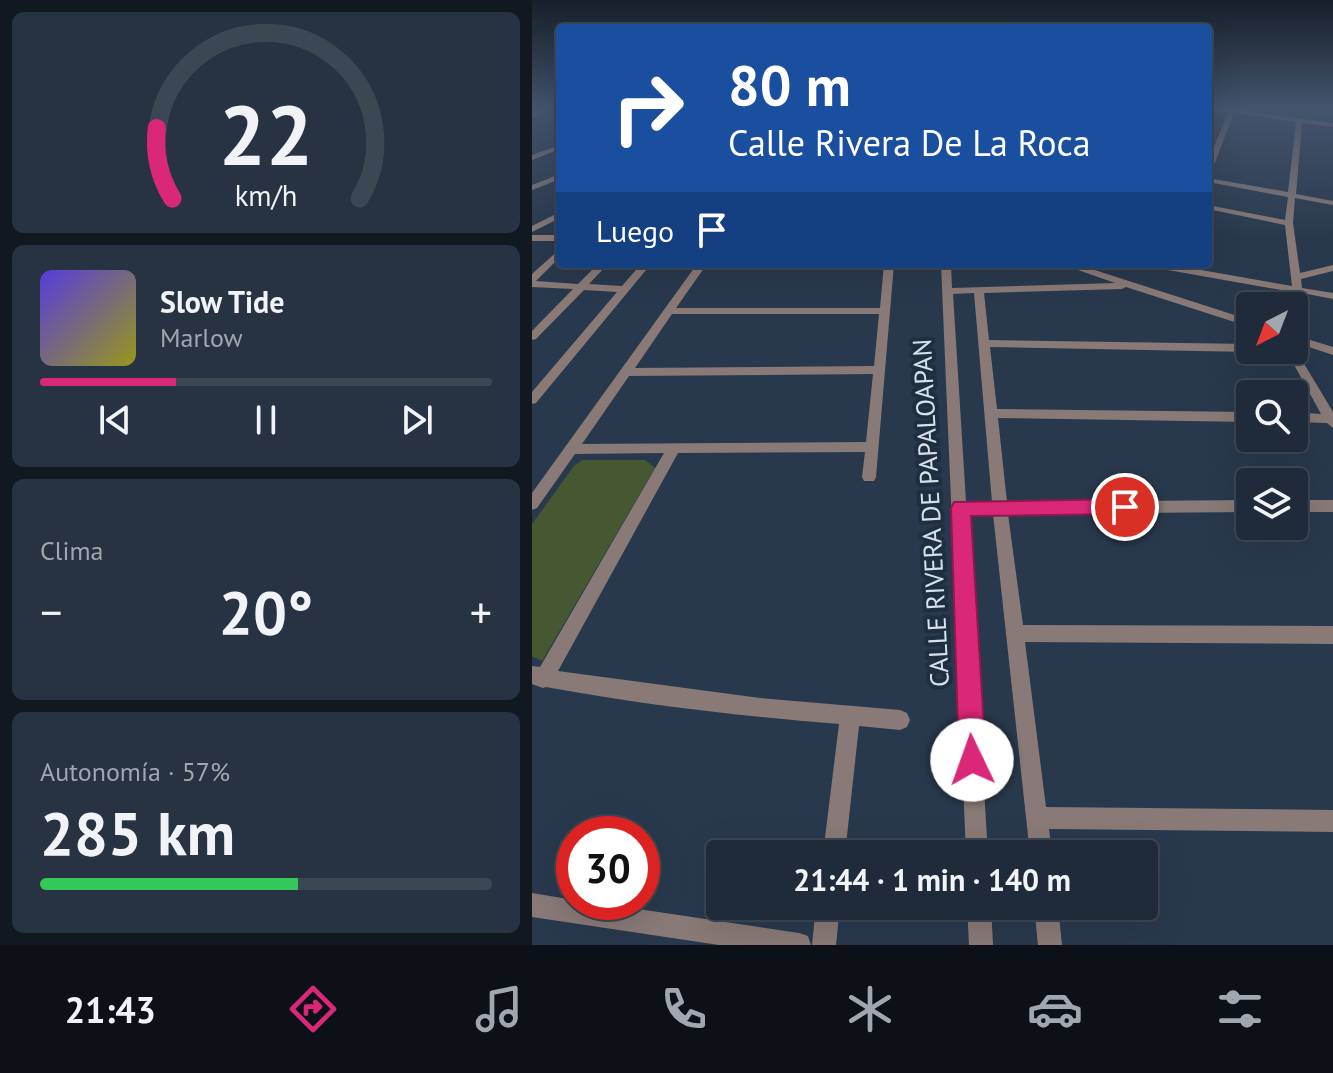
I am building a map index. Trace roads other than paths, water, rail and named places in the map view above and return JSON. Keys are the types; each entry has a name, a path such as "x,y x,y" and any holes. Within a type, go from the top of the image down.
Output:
{"street":[{"path":"532,158 556,150"},
{"path":"1295,150 1289,223 1297,292"},
{"path":"532,188 556,178"},
{"path":"1212,181 1333,203"},
{"path":"1212,208 1289,223"},
{"path":"532,229 556,217"},
{"path":"532,238 556,238"},
{"path":"532,282 556,256"},
{"path":"532,263 550,262"},
{"path":"532,337 599,268"},
{"path":"532,400 642,268"},
{"path":"532,504 699,268"},
{"path":"869,477 888,268"},
{"name":"CALLE RIVERA DE PAPALOAPAN","path":"946,268 976,840"},
{"path":"1082,268 1236,319"},
{"path":"1188,268 1333,296"},
{"path":"1295,277 1333,268"},
{"path":"532,282 624,289"},
{"path":"947,291 1135,286"},
{"path":"979,290 1000,507 1039,840"},
{"path":"670,311 883,311"},
{"path":"985,343 1236,348"},
{"path":"1308,343 1333,351"},
{"path":"1300,364 1332,420"},
{"path":"627,372 878,370"},
{"path":"992,413 1236,417"},
{"path":"1308,418 1332,420"},
{"path":"573,449 872,447"},
{"path":"674,448 538,677 850,717 900,720"},
{"path":"961,508 1236,506"},
{"path":"1308,506 1333,506"},
{"path":"1015,633 1333,635"},
{"path":"836,840 850,717"},
{"path":"1037,818 1333,821"},
{"path":"532,905 799,945"},
{"path":"824,945 827,920"},
{"path":"980,920 981,945"},
{"path":"1047,920 1050,945"}]}
